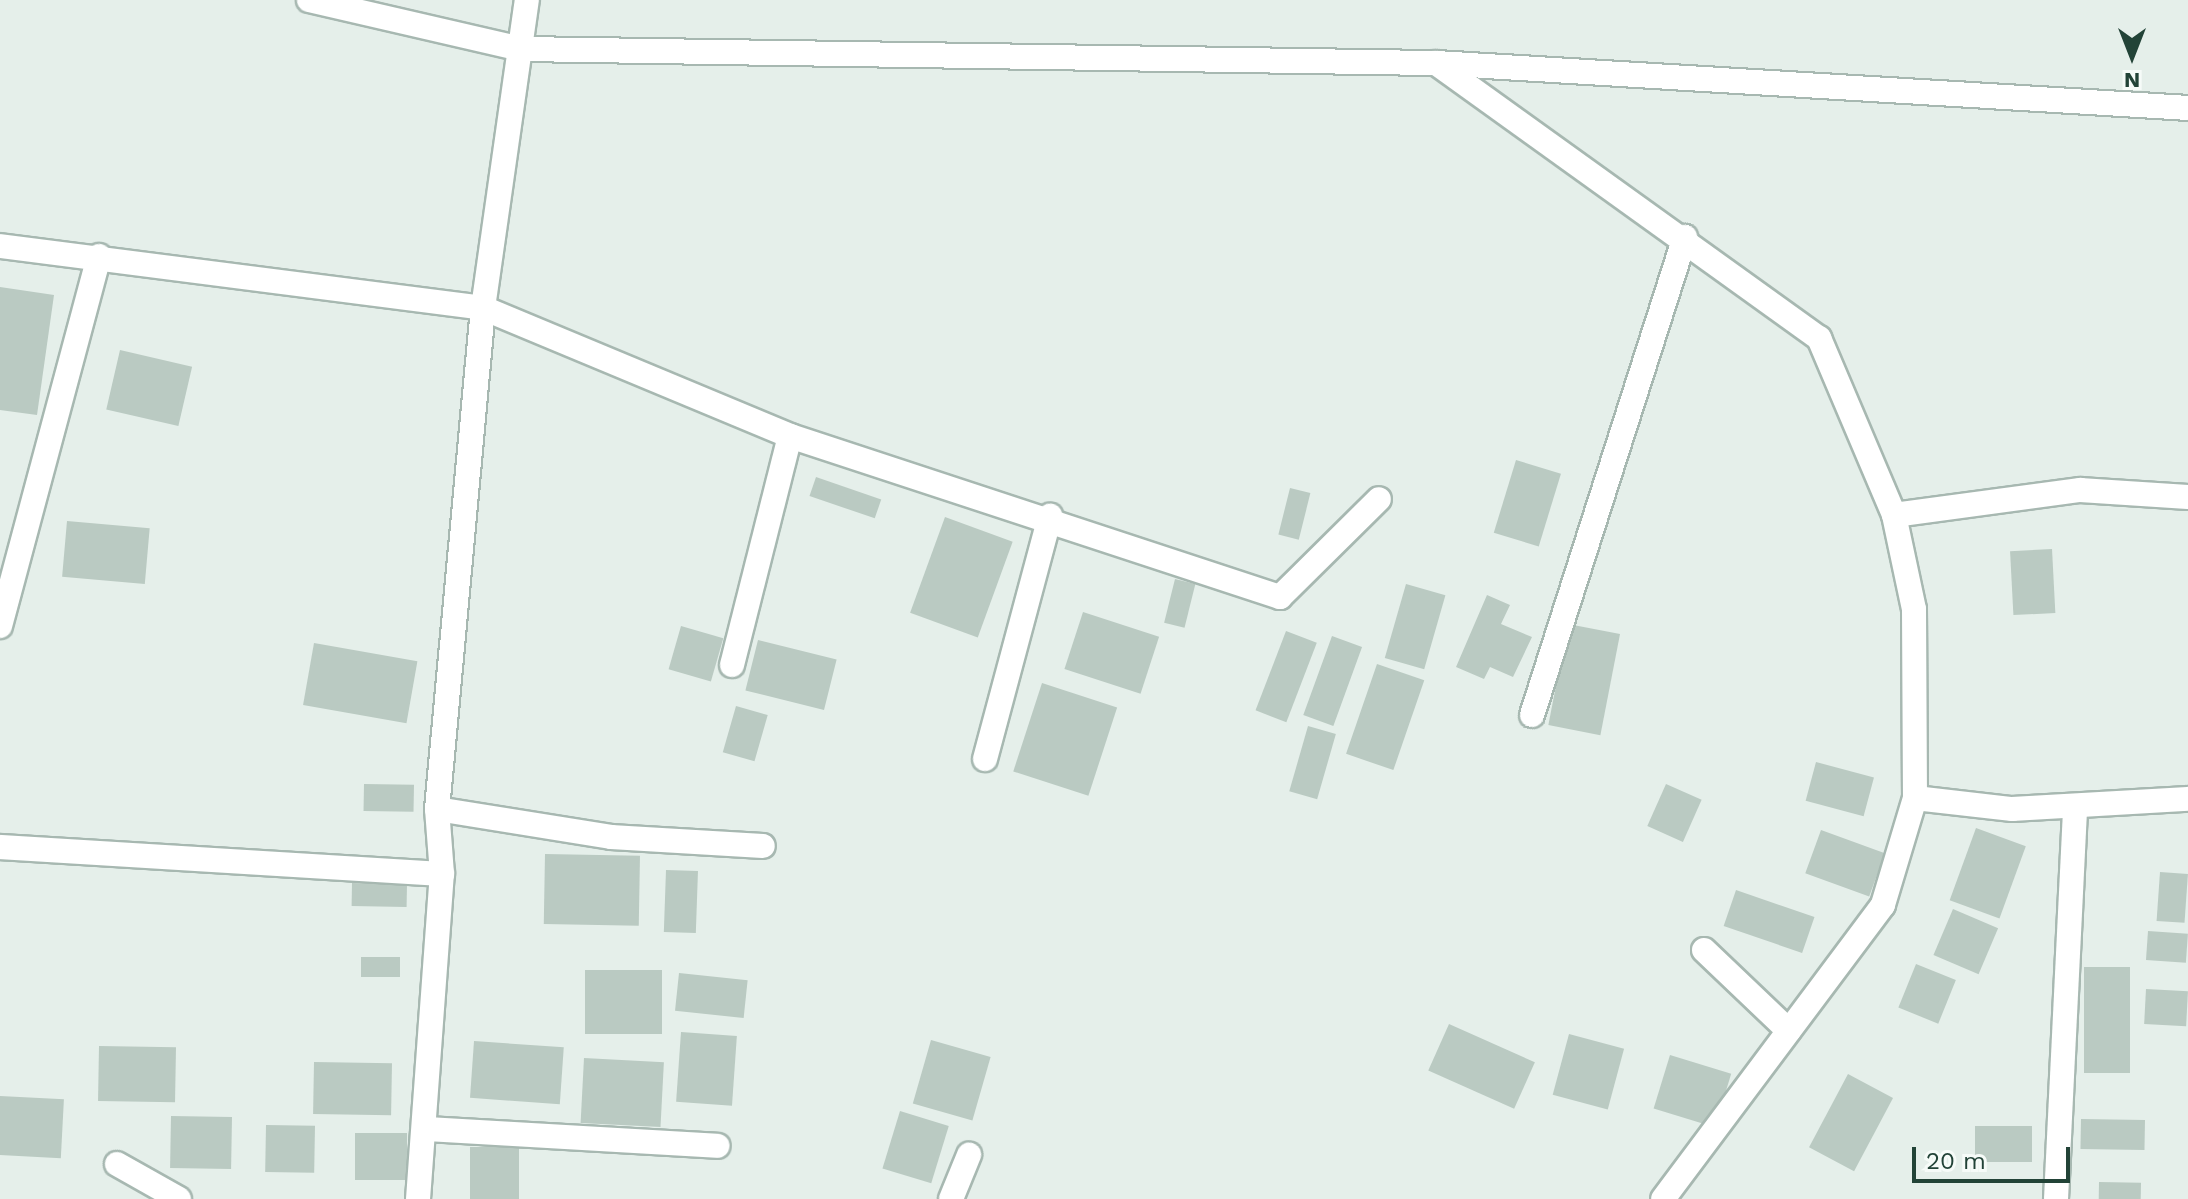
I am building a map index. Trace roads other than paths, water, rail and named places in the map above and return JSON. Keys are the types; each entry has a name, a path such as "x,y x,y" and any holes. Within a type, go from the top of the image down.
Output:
{"street":[{"path":"309,0 521,49 1436,63 2188,108"},
{"path":"418,1199 426,1129 442,874 437,809 483,308 527,0"},
{"path":"1436,63 1685,237 1819,338 1894,515 1914,609 1915,798 1883,905 1663,1199"},
{"path":"1532,715 1685,237"},
{"path":"0,246 99,256 483,308 790,436 1050,516 1280,597 1379,499"},
{"path":"0,626 99,256"},
{"path":"732,665 790,436"},
{"path":"1894,515 2080,490 2188,497"},
{"path":"985,759 1050,516"},
{"path":"1915,798 2012,809 2188,799"},
{"path":"2056,1199 2075,806"},
{"path":"437,809 611,837 763,846"},
{"path":"0,847 442,874"},
{"path":"1704,950 1789,1031"},
{"path":"426,1129 718,1146"},
{"path":"951,1199 969,1155"},
{"path":"117,1164 179,1199"}]}
